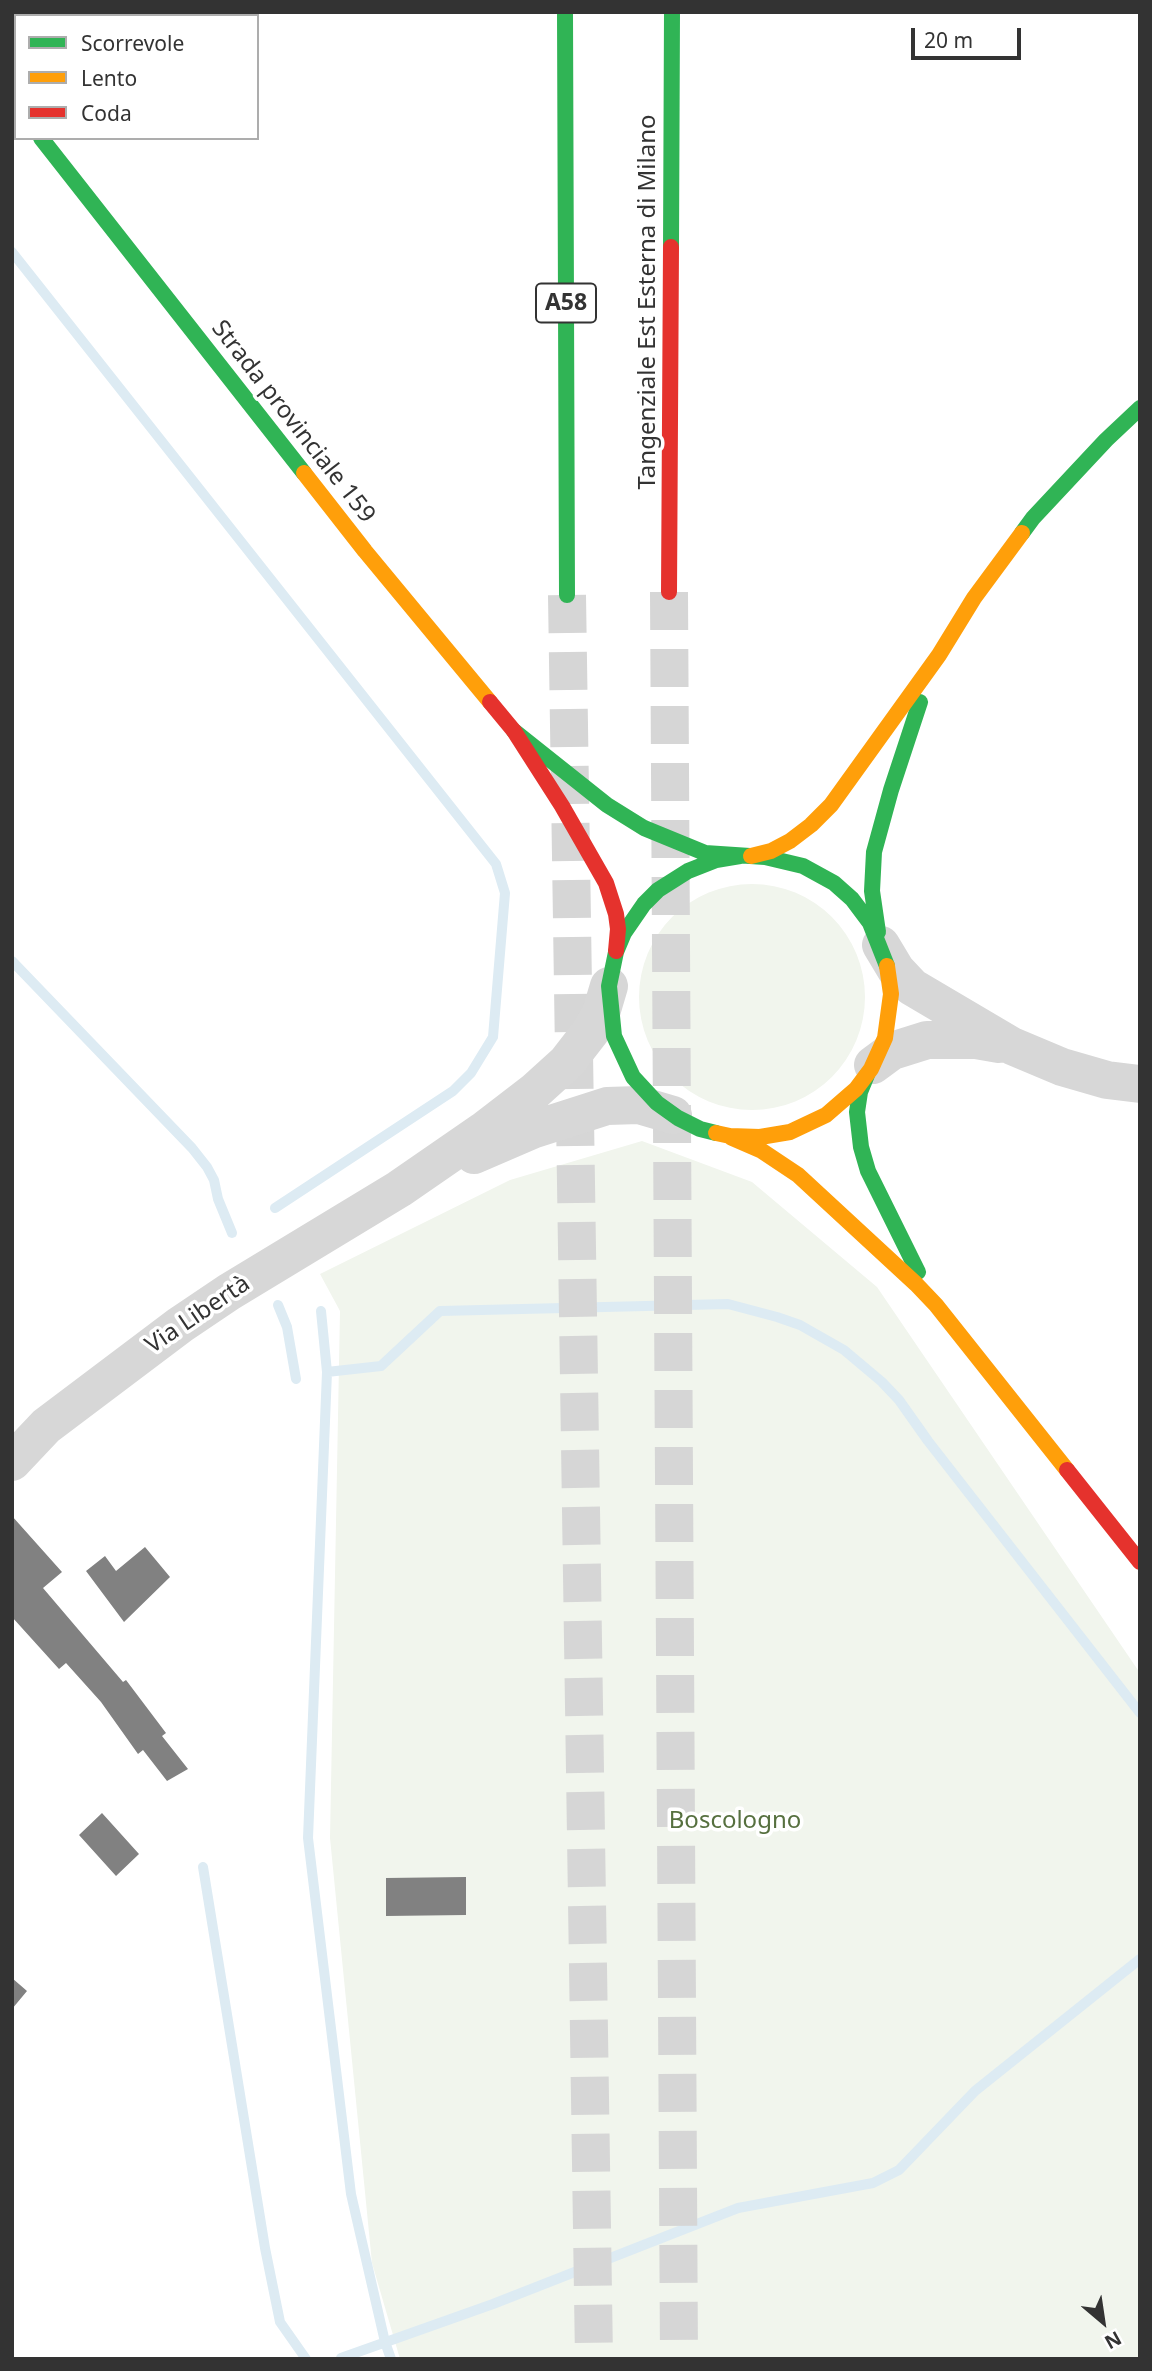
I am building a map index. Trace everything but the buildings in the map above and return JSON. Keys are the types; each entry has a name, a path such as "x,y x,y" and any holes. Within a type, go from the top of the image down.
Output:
{"main road":[{"name":"A58","path":"565,12 567,594"},
{"name":"Tangenziale Est Esterna di Milano","path":"668,592 672,12"},
{"name":"Strada provinciale 159","path":"43,140 365,551 514,731 569,817 606,883 612,899 617,922 611,1022 624,1060 646,1093 673,1115 691,1125 762,1150 798,1175 881,1250 936,1305 1140,1562"},
{"path":"745,856 781,847 821,816 940,655 974,598 1033,519 1106,440 1140,408"},
{"path":"881,945 872,891 874,852 901,758 940,655"},
{"name":"Strada provinciale 159","path":"514,731 600,800 644,828 705,853 765,856 794,863 830,880 859,907 881,945 889,974 890,1009 885,1038 860,1092 858,1135 864,1160 936,1305"},
{"name":"Strada provinciale 159","path":"612,972 624,933 658,890 697,866 745,856"},
{"name":"Strada provinciale 159","path":"720,1134 760,1137 799,1129 838,1107 856,1089 870,1069"}],"street":[{"path":"881,945 912,987 1012,1046 1062,1067 1107,1080 1140,1084"},
{"path":"399,1189 535,1091 567,1062 601,1013 612,972"},
{"path":"870,1069 892,1051 927,1040 976,1040 1012,1046"},
{"path":"399,1189 532,1130 581,1113 624,1104 649,1107 673,1115"},
{"name":"Via Libertà","path":"12,1462 46,1426 180,1325 229,1292 399,1189"}],"green space":[{"path":"752,884 795,893 815,903 832,917 846,934 856,954 865,997 856,1040 846,1060 832,1077 815,1091 795,1101 752,1110 709,1101 689,1091 672,1077 658,1060 648,1040 639,997 648,954 658,934 672,917 689,903 709,893"},
{"name":"Boscologno","path":"642,1141 752,1182 877,1287 1140,1673 1140,2359 400,2359 372,2263 330,1838 340,1311 320,1274 510,1180"}],"waterway":[{"path":"12,252 496,864 505,893 493,1037 471,1073 453,1091 275,1208"},
{"path":"12,961 192,1148 214,1180 218,1199 232,1233"},
{"path":"327,1372 381,1366 440,1311 728,1304 800,1325 844,1350 899,1400 1140,1713"},
{"path":"278,1305 287,1327 296,1379"},
{"path":"321,1311 327,1372 308,1838 351,2194 391,2359"},
{"path":"203,1867 265,2248 280,2322 306,2359"},
{"path":"341,2358 493,2304 738,2208 873,2183 899,2170 975,2091 1140,1959"}],"tunnel":[{"path":"669,592 679,2359"},
{"path":"567,595 594,2359"}],"traffic: fast":[{"path":"565,12 567,595"},
{"path":"671,247 672,12"},
{"path":"43,140 304,473"},
{"path":"1022,533 1106,440 1140,408"},
{"path":"878,932 872,891 874,852 920,702"},
{"path":"514,731 607,805 644,828 705,853 765,857 803,866 834,883 852,899 870,923 887,966"},
{"path":"716,1133 700,1129 678,1118 657,1103 633,1077 614,1036 609,986 616,952 624,933 644,904 658,890 688,871 716,860 740,856"},
{"path":"867,1075 860,1092 857,1112 861,1147 868,1171 918,1272"}],"traffic: slow":[{"path":"304,473 490,702"},
{"path":"751,856 771,851 790,841 831,805 939,655 974,598 1022,533"},
{"path":"716,1133 760,1137 790,1132 826,1115 856,1089 871,1069 885,1038 891,994 887,966"},
{"path":"732,1138 762,1151 798,1175 916,1284 936,1305 1067,1470"}],"traffic: jam":[{"path":"669,592 671,247"},
{"path":"490,702 514,731 562,806 606,883 616,914 616,951"},
{"path":"1067,1470 1140,1562"}]}
